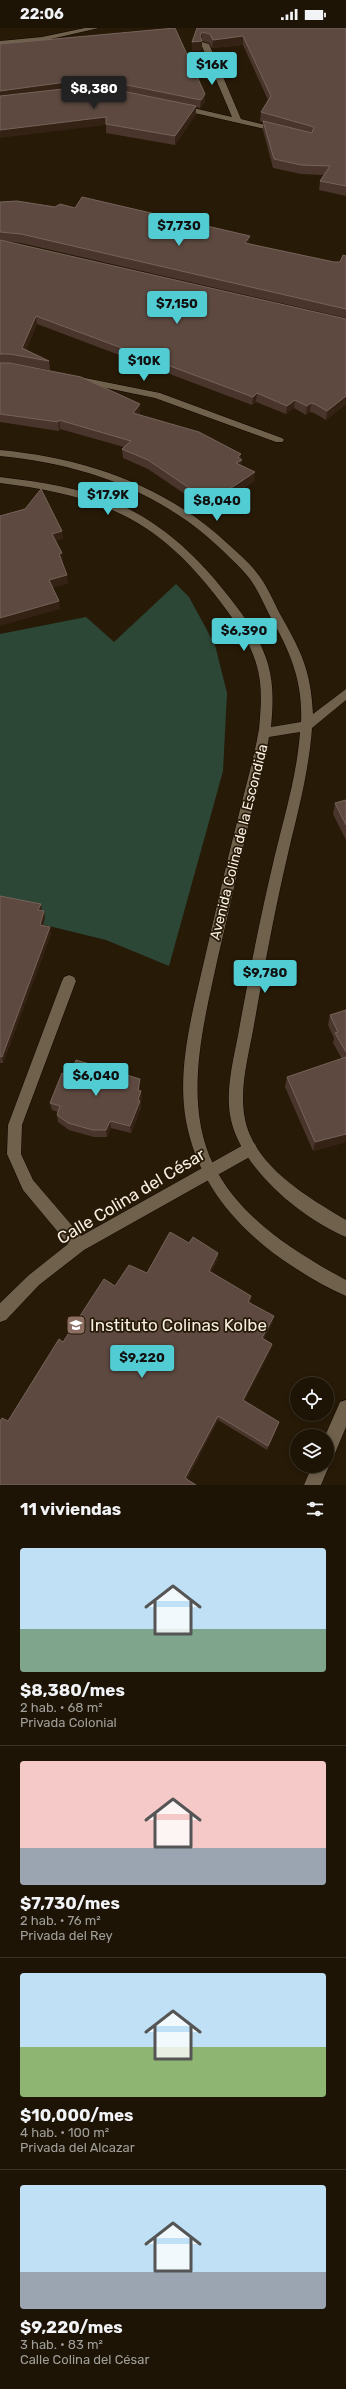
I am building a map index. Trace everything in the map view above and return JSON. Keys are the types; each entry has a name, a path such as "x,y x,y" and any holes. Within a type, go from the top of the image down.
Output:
{"main road":[{"path":"0,43 42,39 95,28"},
{"path":"205,44 237,119"},
{"path":"172,105 237,119 287,133"},
{"path":"73,379 157,395 279,440"},
{"path":"0,453 24,454 87,469 155,494 212,532 256,579 293,648 302,670 306,695 306,726 297,785 259,955 237,1088 238,1120 250,1149 283,1186 313,1210 346,1229"},
{"name":"Avenida Colina de la Escondida","path":"0,480 42,484 87,496 129,512 166,535 199,567 233,610 259,654 265,675 265,733 222,910 193,1056 192,1090 195,1136 210,1172 234,1207 265,1237 315,1272 346,1288"},
{"path":"265,733 306,726 346,693"},
{"path":"69,981 15,1125 14,1154 28,1185 79,1246"},
{"name":"Calle Colina del César","path":"0,1314 34,1280 79,1246 250,1149"},
{"path":"334,1436 346,1408"},
{"path":"312,1485 318,1473"}],"green space":[{"path":"176,584 189,597 215,645 227,693 223,771 169,966 106,940 0,914 0,634 86,617 114,642"}],"building":[{"path":"175,28 205,94 201,100 112,82 81,80 0,91 0,44"},
{"path":"197,28 346,28 346,186 320,181 330,166 301,165 274,159 263,121 312,133 314,127 261,112 271,96 243,36 213,40 210,34 202,32 200,36 202,41 192,42"},
{"path":"81,87 112,89 196,106 175,136 106,124 106,117 0,130 0,96"},
{"path":"82,197 250,236 245,243 334,262 340,262 343,255 346,256 346,309 21,234 0,232 0,202 17,201 55,207 60,204 75,208"},
{"path":"0,240 346,319 346,396 327,411 315,404 311,403 307,406 295,400 287,406 257,393 253,397 36,316 22,348 49,361 10,354 0,354"},
{"path":"0,363 10,363 81,377 140,404 133,413 199,432 241,454 238,457 242,460 236,463 255,472 210,502 148,460 122,449 131,441 59,420 58,422 0,414"},
{"path":"41,489 62,531 52,534 62,553 59,554 67,575 49,580 59,601 0,618 0,516 25,509"},
{"path":"346,800 346,825 335,803"},
{"path":"0,896 41,904 38,910 44,911 40,925 50,927 2,1057 0,1056"},
{"path":"346,1010 346,1052 335,1033 338,1032 330,1015"},
{"path":"346,1057 346,1134 315,1142 287,1077"},
{"path":"76,1060 140,1079 138,1090 141,1091 138,1100 140,1101 130,1126 110,1121 106,1130 93,1130 68,1123 57,1115 60,1106 50,1103 62,1073 70,1076"},
{"path":"170,1232 189,1243 193,1237 218,1253 209,1271 251,1296 248,1302 274,1316 262,1338 272,1344 243,1400 279,1422 268,1446 218,1416 185,1478 196,1485 0,1485 0,1421 2,1418 8,1421 59,1339 63,1342 104,1279 115,1286 129,1265 147,1273"}],"place":[{"name":"Instituto Colinas Kolbe","path":"76,1325"}]}
